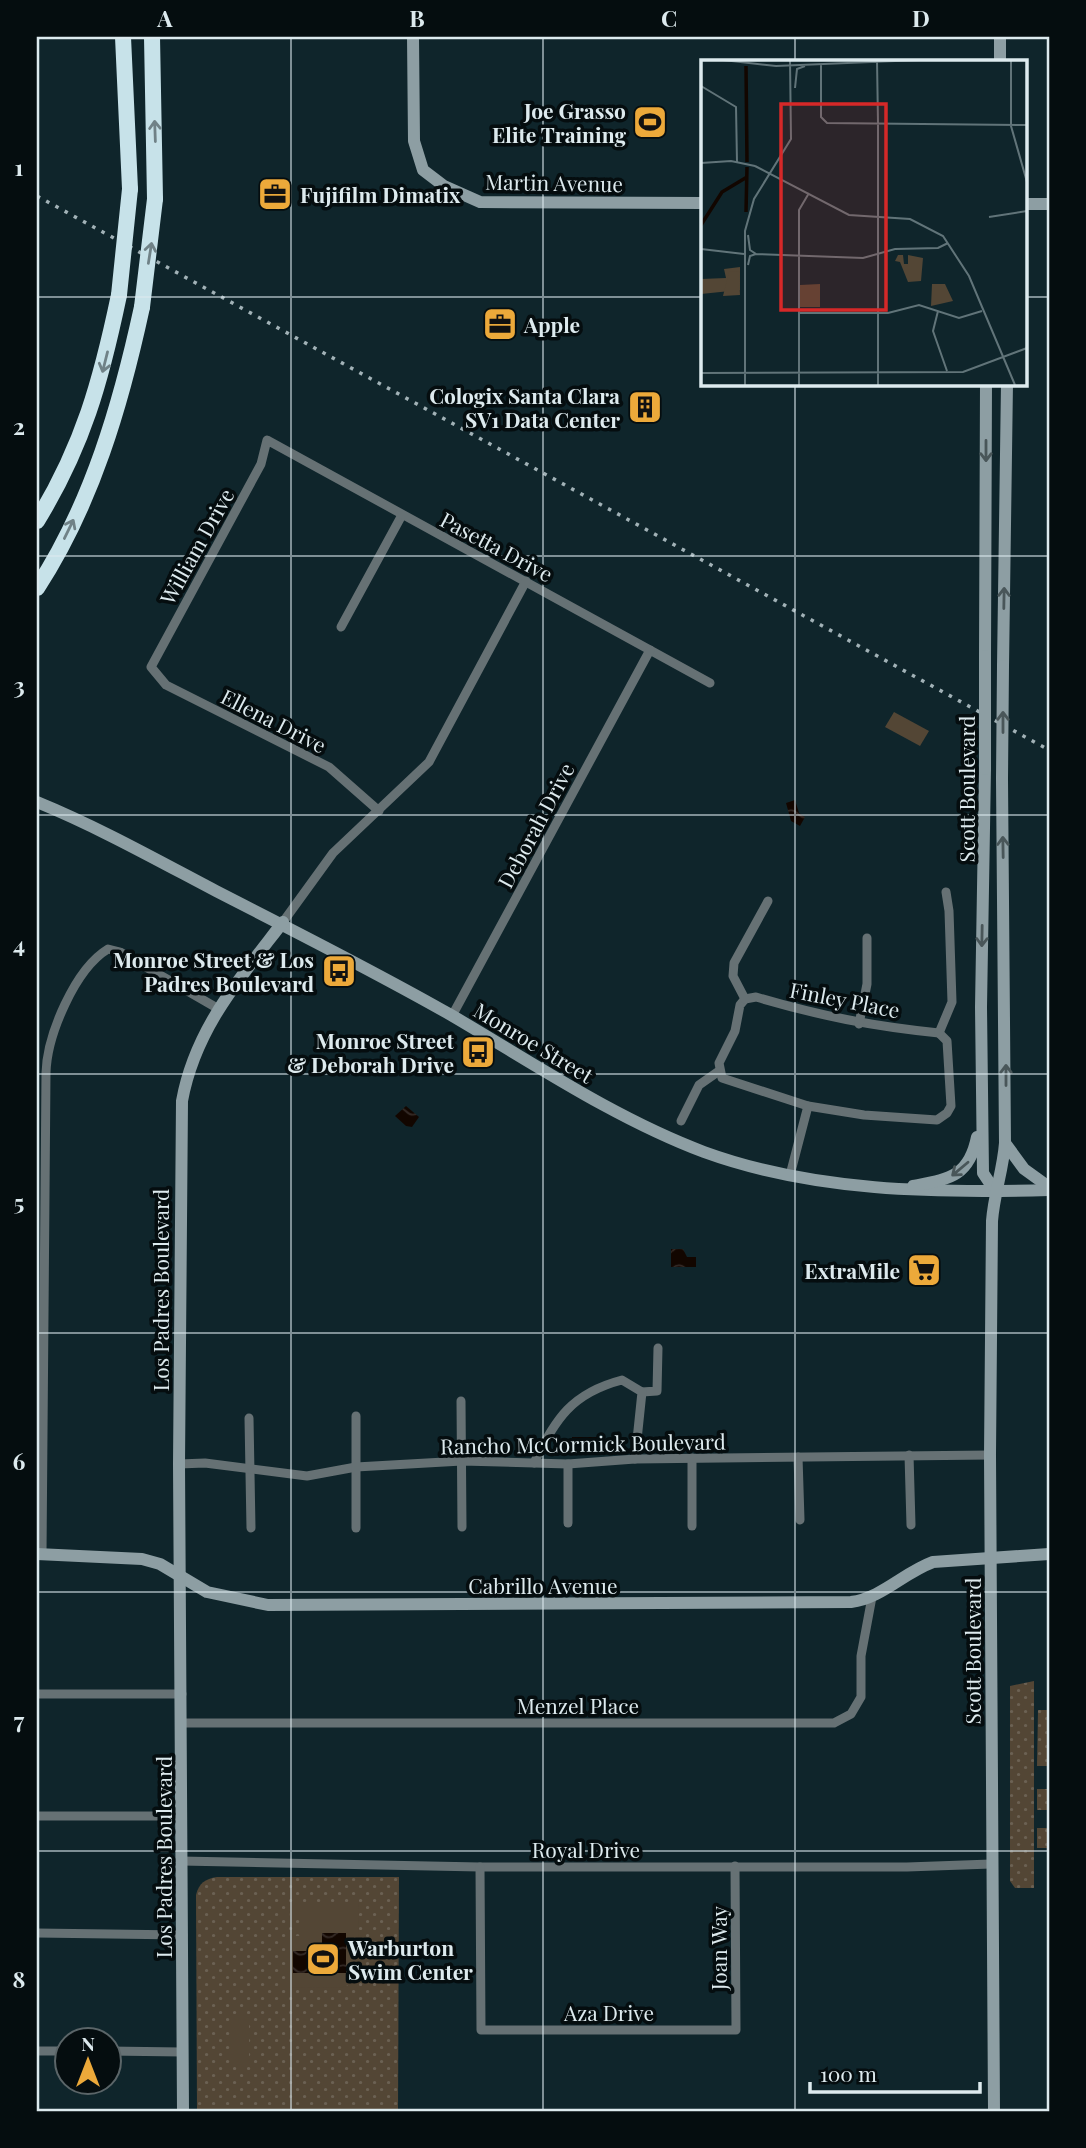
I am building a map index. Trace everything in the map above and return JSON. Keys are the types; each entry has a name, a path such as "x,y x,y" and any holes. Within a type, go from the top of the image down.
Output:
{"highway":[{"path":"37,521 59,485 86,427 105,364 119,295 130,189 123,37"},
{"path":"37,589 81,505 109,433 128,371 142,307 155,199 152,37"}],"main road":[{"name":"Martin Avenue","path":"413,37 414,141 423,170 444,186 480,202 701,203"},
{"path":"1000,37 1000,60"},
{"path":"1026,204 1049,204"},
{"name":"Scott Boulevard","path":"986,385 983,1173 995,1191"},
{"name":"Scott Boulevard","path":"995,2111 991,1864 991,1235 995,1191 1003,1172 1006,1143 1003,666 1007,385"},
{"name":"Monroe Street","path":"37,802 283,922 452,1016 616,1112 705,1152 790,1175 897,1189 1049,1189"},
{"name":"Los Padres Boulevard","path":"183,2111 182,1693 179,1576 182,1101 193,1055 217,1009 283,922"},
{"path":"897,1189 947,1179 967,1165 974,1152 983,1109"},
{"path":"1006,1143 1024,1169 1049,1189"},
{"name":"Cabrillo Avenue","path":"40,1554 142,1559 160,1564 207,1592 268,1605 851,1602 872,1597 920,1567 933,1562 1049,1554"}],"street":[{"name":"Pasetta Drive","path":"267,440 710,683"},
{"name":"William Drive","path":"150,667 261,464 267,440"},
{"path":"341,627 402,515"},
{"name":"Los Padres Boulevard","path":"283,922 333,853 429,762 526,581"},
{"name":"Deborah Drive","path":"452,1016 650,650"},
{"name":"Ellena Drive","path":"150,667 166,685 329,768 379,811"},
{"path":"768,901 734,963 733,976 745,999 740,1006 735,1031 719,1063 722,1078 808,1106 864,1115 937,1120 947,1113 951,1106 947,1041 939,1033 952,1002 946,892"},
{"path":"859,1024 867,984 867,938"},
{"path":"40,1554 42,1058 58,1019 75,989 97,956 108,949 120,952 217,1009"},
{"name":"Finley Place","path":"745,999 755,997 823,1017 859,1024 939,1033"},
{"path":"681,1121 699,1085 719,1071"},
{"path":"790,1175 808,1106"},
{"path":"534,1463 551,1427 575,1401 599,1386 622,1380 642,1392 657,1391 658,1348"},
{"path":"635,1459 642,1392"},
{"path":"461,1401 462,1527"},
{"path":"356,1416 356,1528"},
{"path":"249,1418 251,1528"},
{"path":"909,1455 911,1525"},
{"name":"Rancho McCormick Boulevard","path":"179,1464 205,1463 306,1476 356,1467 461,1461 568,1464 635,1459 990,1455"},
{"path":"798,1457 800,1520"},
{"path":"692,1458 692,1526"},
{"path":"568,1464 568,1523"},
{"name":"Menzel Place","path":"182,1723 834,1723 851,1714 861,1697 861,1656 872,1597"},
{"path":"37,1695 182,1693"},
{"path":"37,1816 182,1816"},
{"name":"Royal Drive","path":"181,1861 480,1867 907,1867 991,1864"},
{"name":"Joan Way","path":"735,1866 736,2030"},
{"name":"Aza Drive","path":"480,1867 481,2030 736,2030"},
{"path":"37,1933 183,1935"},
{"path":"122,2052 182,2052"}],"shaded area":[{"path":"894,712 929,731 920,746 885,727"},
{"path":"1034,1681 1034,1888 1015,1888 1010,1881 1010,1686"},
{"path":"1038,1710 1049,1710 1049,1766 1037,1766"},
{"path":"1037,1789 1049,1789 1049,1810 1037,1810"},
{"path":"1037,1828 1049,1828 1049,1848 1037,1848"},
{"path":"217,1877 399,1877 398,2111 197,2111 196,1895 203,1882"},
{"name":"Warburton Swim Center","path":"290,1903 359,1903 358,1982 340,1988 288,1987 288,1936 302,1936 302,1919 289,1919"},
{"path":"230,2015 249,2015 249,2066 230,2066"}],"water":[{"path":"795,800 799,813 805,817 800,826 791,821 786,803"},
{"path":"406,1106 419,1117 412,1127 406,1126 395,1116"},
{"path":"671,1249 683,1249 687,1257 696,1257 696,1267 671,1267"},
{"path":"572,1437 597,1437 597,1447 572,1447"},
{"path":"322,1933 346,1933 346,1973 322,1973"},
{"path":"293,1951 310,1951 310,1973 293,1973"}],"railway":[{"path":"37,196 1049,750"}],"place":[{"name":"Joe Grasso Elite Training","path":"650,122"},
{"name":"Fujifilm Dimatix","path":"275,194"},
{"name":"Apple","path":"500,324"},
{"name":"Cologix Santa Clara SV1 Data Center","path":"645,407"},
{"name":"Monroe Street & Los Padres Boulevard","path":"339,971"},
{"name":"Monroe Street & Deborah Drive","path":"478,1052"},
{"name":"ExtraMile","path":"924,1270"},
{"name":"Warburton Swim Center","path":"323,1959"}]}
